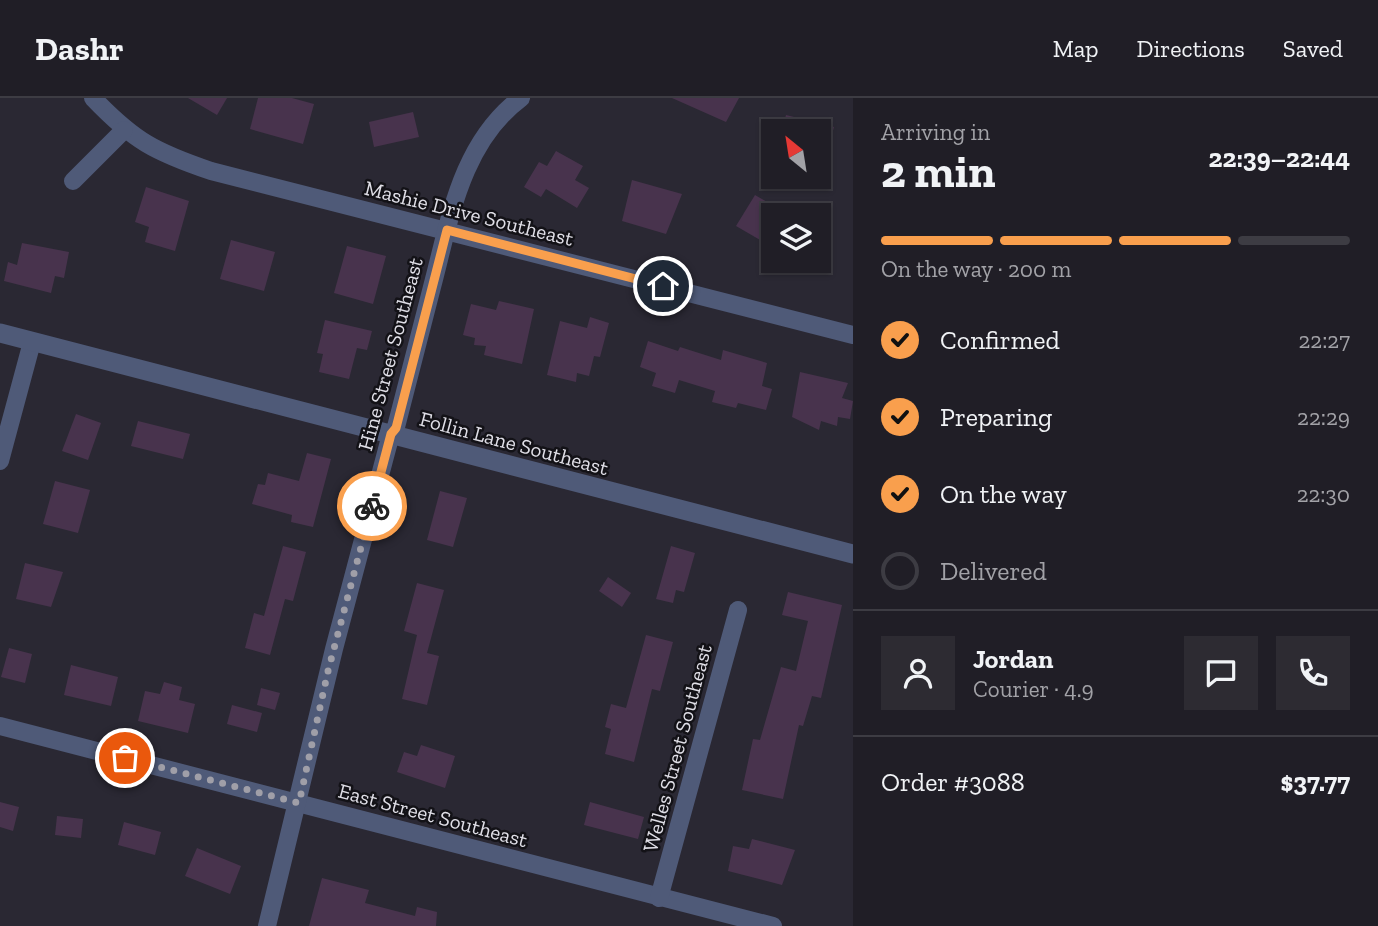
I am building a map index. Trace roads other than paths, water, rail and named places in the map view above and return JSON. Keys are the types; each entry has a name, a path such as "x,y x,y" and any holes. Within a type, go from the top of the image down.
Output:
{"street":[{"name":"Mashie Drive Southeast","path":"93,98 124,130 142,144 211,171 853,335"},
{"name":"Hine Street Southeast","path":"267,926 299,803 334,649 391,434 396,428 454,198 465,170 497,122 522,98"},
{"path":"73,181 124,130"},
{"name":"Follin Lane Southeast","path":"0,334 853,554"},
{"path":"0,461 32,342"},
{"name":"Welles Street Southeast","path":"659,898 738,610"},
{"name":"East Street Southeast","path":"0,726 774,926"}]}
